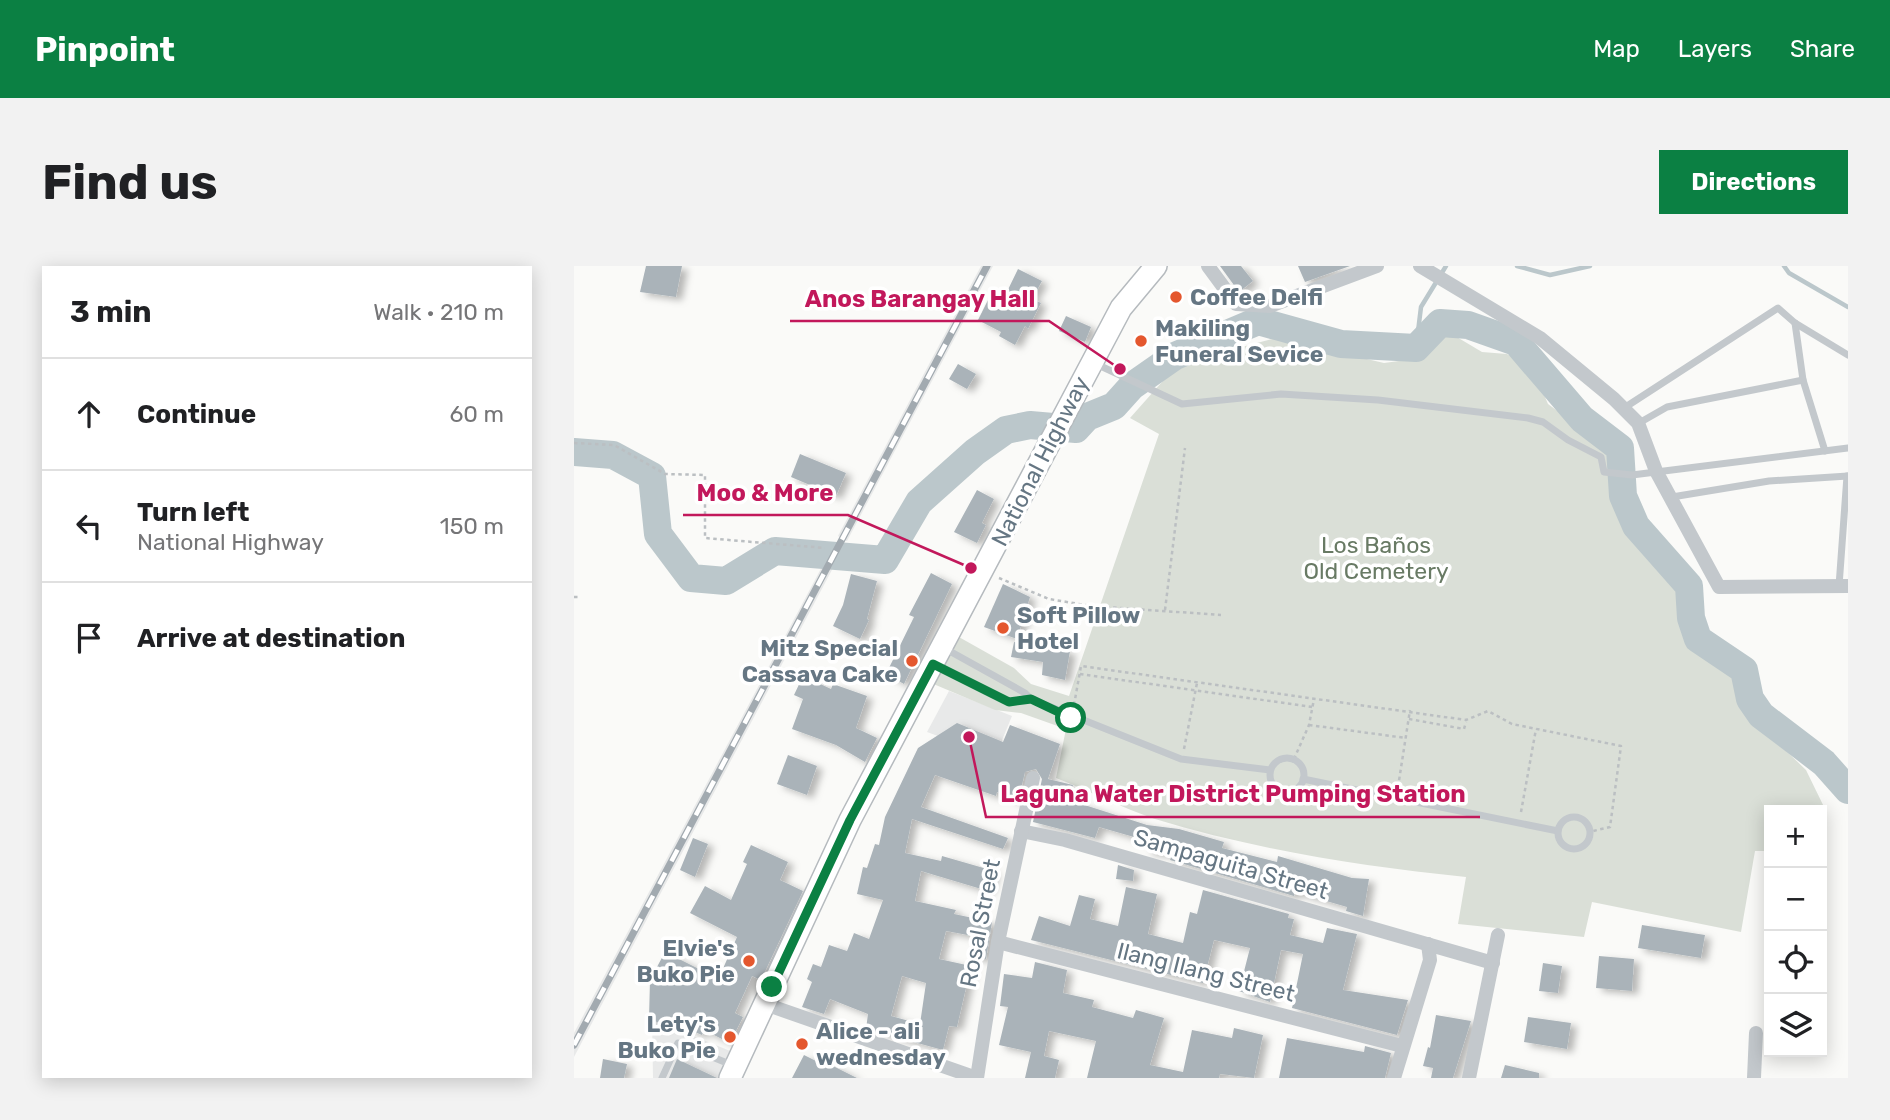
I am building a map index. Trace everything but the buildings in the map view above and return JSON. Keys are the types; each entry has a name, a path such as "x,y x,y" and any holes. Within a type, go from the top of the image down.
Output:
{"main road":[{"name":"National Highway","path":"733,1073 850,820 1074,394 1121,309 1156,266"}],"street":[{"path":"1208,266 1236,304 1270,306 1377,266"},
{"path":"1420,266 1540,338 1638,423 1656,471 1719,587 1843,586"},
{"name":"Rosal Street","path":"977,1078 998,942 1033,778"},
{"name":"Sampaguita Street","path":"1021,831 1065,840 1493,963"},
{"path":"1469,1078 1498,935"},
{"name":"Ilang Ilang Street","path":"998,942 1402,1046"},
{"path":"1394,1078 1430,960 1427,944"},
{"path":"765,1003 977,1078"},
{"path":"1754,1078 1756,1032"}],"lane":[{"path":"1624,409 1778,308 1796,323 1848,355"},
{"path":"1796,323 1802,380 1825,451"},
{"path":"1092,362 1182,404 1281,394 1378,400 1528,418 1543,422 1568,440 1601,457 1604,472 1632,475 1848,448"},
{"path":"1638,423 1667,407 1802,380"},
{"path":"1672,498 1769,481 1847,476 1843,586"},
{"path":"938,655 1009,702 1031,699"},
{"path":"938,655 1025,693 1031,699 1071,718 1181,759 1270,770"},
{"path":"1294,759 1303,767 1303,779 1298,788 1282,791 1271,781 1270,770 1277,760 1294,759"},
{"path":"1303,779 1558,831"},
{"path":"1572,817 1586,822 1589,832 1586,842 1573,848 1560,841 1558,831 1563,821 1572,817"},
{"path":"662,1078 678,1043 733,1073"}],"path":[{"path":"574,443 614,445 665,474 705,475 705,538 825,548"},
{"path":"1165,610 1185,448"},
{"path":"999,578 1049,599 1091,606 1221,615"},
{"path":"1071,718 1081,666 1410,710 1466,720 1488,711 1512,724 1621,746 1610,827 1589,832"},
{"path":"1080,674 1312,707"},
{"path":"1181,759 1198,682"},
{"path":"1294,759 1309,725 1314,699"},
{"path":"1396,797 1410,710"},
{"path":"1409,719 1464,729 1466,720"},
{"path":"1309,725 1406,738"},
{"path":"1519,822 1536,728"}],"shaded area":[{"path":"981,266 993,266 847,541 838,536"},
{"path":"825,561 834,566 574,1057 574,1033"},
{"path":"949,691 1012,716 995,757 927,732"},
{"path":"652,1019 740,1055 730,1078 653,1078"}],"green space":[{"name":"Los Baños Old Cemetery","path":"1445,330 1482,352 1507,354 1532,367 1548,404 1611,451 1620,513 1682,589 1682,628 1737,675 1752,718 1806,770 1823,805 1764,805 1764,851 1755,851 1741,932 1592,902 1584,937 1458,924 1466,877 1387,868 1270,848 1143,815 1056,778 1066,729 1021,713 995,710 924,680 950,632 1014,668 1031,684 1069,696 1159,434 1130,418 1178,364 1276,338 1384,363 1414,359"}],"waterway":[{"path":"1416,348 1421,307 1446,266"},
{"path":"1517,266 1550,275 1590,266"},
{"path":"1784,266 1789,273 1848,307"},
{"path":"574,452 613,455 652,476 658,534 691,578 726,581 775,551 885,560 919,502 975,452 1006,430 1030,425 1076,429 1087,417 1114,406 1132,386 1175,356 1258,321 1341,344 1416,348 1440,323 1468,325 1516,342 1582,419 1620,448 1623,496 1636,526 1689,586 1691,618 1698,639 1744,670 1750,699 1761,715 1824,763 1848,790"}],"railway":[{"path":"574,1045 987,266"}],"place":[{"name":"Coffee Delfi","path":"1176,297"},
{"name":"Makiling Funeral Sevice","path":"1141,341"},
{"name":"Anos Barangay Hall","path":"1120,369"},
{"name":"Moo & More","path":"971,568"},
{"name":"Soft Pillow Hotel","path":"1003,628"},
{"name":"Mitz Special Cassava Cake","path":"912,661"},
{"name":"Laguna Water District Pumping Station","path":"969,737"},
{"name":"Elvie's Buko Pie","path":"749,961"},
{"name":"Lety's Buko Pie","path":"730,1037"},
{"name":"Alice - ali wednesday","path":"802,1044"}],"route":[{"path":"772,987 850,820 933,664 1009,702 1031,699 1071,718"}]}
